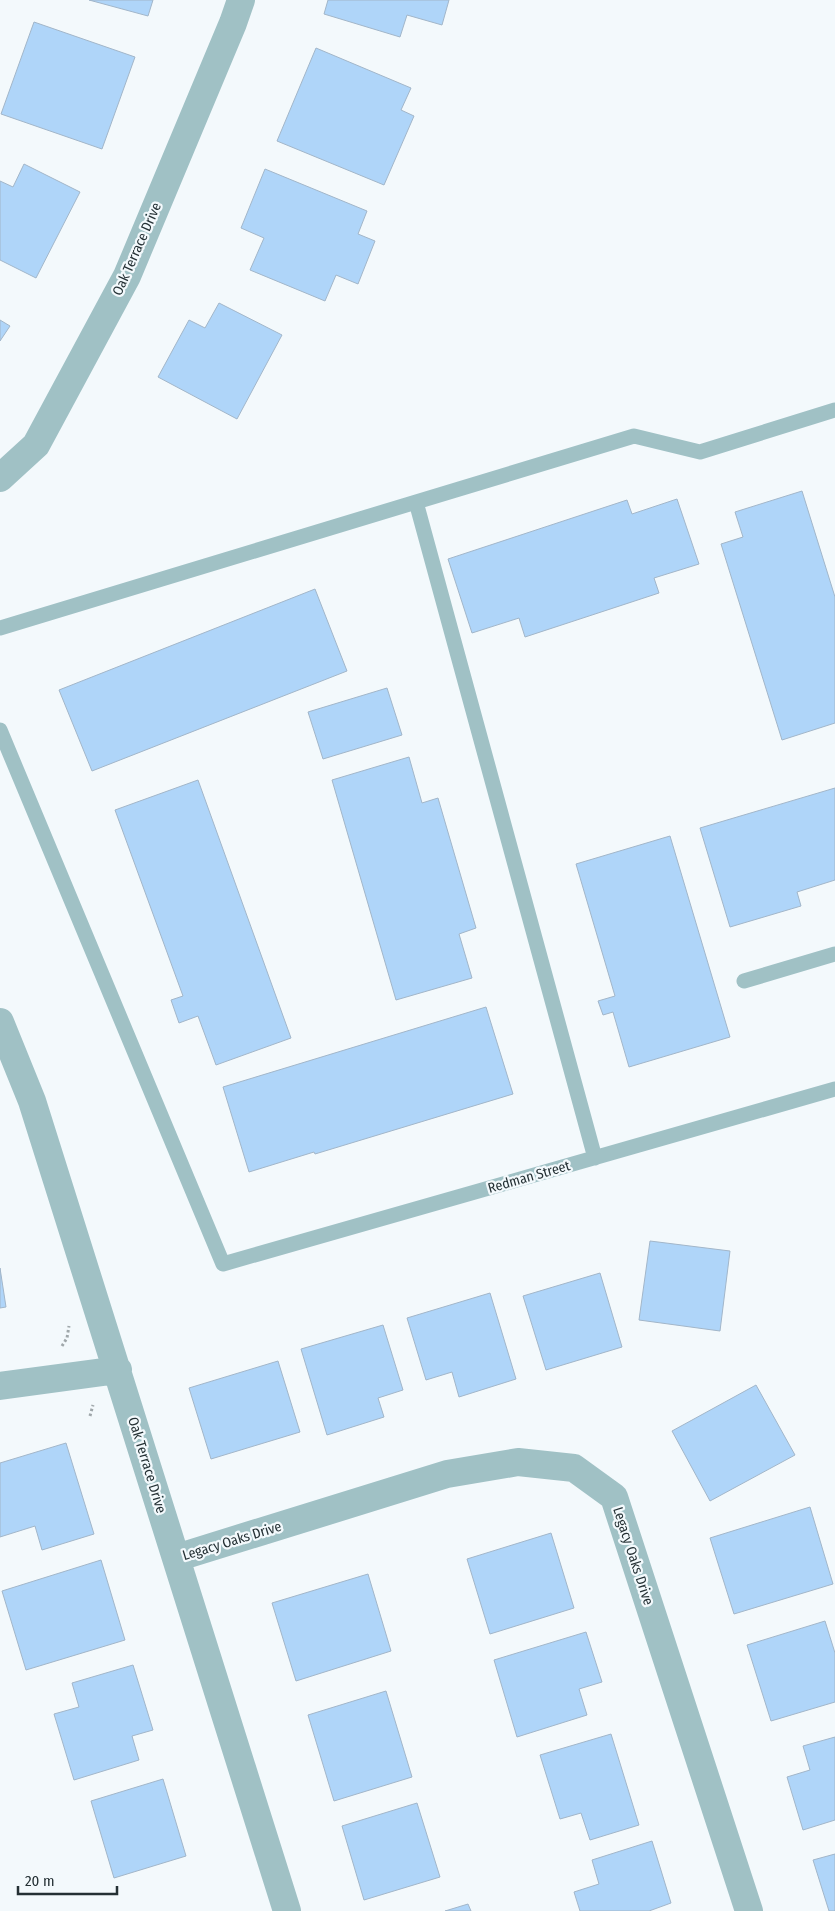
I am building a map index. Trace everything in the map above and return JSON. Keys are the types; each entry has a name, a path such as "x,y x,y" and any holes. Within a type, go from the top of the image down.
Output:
{"street":[{"name":"Oak Terrace Drive","path":"0,478 36,445 127,276 241,0"},
{"name":"Oak Terrace Drive","path":"0,1022 32,1101 287,1911"},
{"path":"0,1386 118,1370"},
{"name":"Legacy Oaks Drive","path":"176,1558 447,1474 518,1462 574,1468 614,1497 749,1911"}],"lane":[{"path":"0,628 634,436 700,452 835,410"},
{"path":"416,502 595,1158"},
{"name":"Redman Street","path":"0,730 223,1264 835,1089"},
{"path":"744,981 835,954"}],"building":[{"path":"89,0 153,0 148,16"},
{"path":"328,0 449,0 442,25 407,15 400,37 324,14"},
{"path":"34,22 135,57 102,149 1,114"},
{"path":"316,48 411,88 401,110 414,116 384,185 277,141"},
{"path":"24,164 80,192 36,278 0,260 0,181 13,187"},
{"path":"265,169 367,211 358,234 375,241 358,284 336,275 325,301 250,270 264,238 241,228"},
{"path":"219,303 282,335 237,419 158,377 189,320 205,328"},
{"path":"0,320 10,326 0,341"},
{"path":"802,491 835,597 835,723 782,740 721,544 743,537 735,512"},
{"path":"677,499 699,564 654,578 659,593 525,637 519,618 472,633 448,559 627,500 632,514"},
{"path":"315,589 347,671 92,771 59,690"},
{"path":"387,688 402,735 323,759 308,712"},
{"path":"409,757 422,803 438,798 476,928 459,934 472,978 396,1000 332,780"},
{"path":"198,780 291,1038 216,1065 198,1016 179,1023 171,1000 183,996 115,810"},
{"path":"835,788 835,880 797,892 801,906 730,927 700,828"},
{"path":"670,836 730,1037 629,1067 613,1012 603,1015 598,1001 615,996 576,864"},
{"path":"486,1007 513,1094 249,1172 223,1087"},
{"path":"650,1241 730,1251 720,1331 639,1320"},
{"path":"0,1268 6,1307 0,1308"},
{"path":"600,1273 622,1347 546,1370 523,1296"},
{"path":"490,1293 516,1379 459,1397 452,1372 426,1380 407,1318"},
{"path":"383,1325 403,1390 378,1398 384,1417 327,1435 301,1349"},
{"path":"278,1361 300,1432 211,1459 189,1388"},
{"path":"756,1385 795,1455 710,1501 672,1431"},
{"path":"66,1443 94,1534 42,1550 35,1526 0,1537 0,1463"},
{"path":"810,1507 833,1584 734,1614 710,1538"},
{"path":"551,1533 574,1608 490,1634 467,1559"},
{"path":"101,1560 125,1640 26,1670 2,1591"},
{"path":"368,1574 391,1651 296,1681 272,1603"},
{"path":"825,1621 835,1653 835,1702 771,1721 747,1645"},
{"path":"586,1632 602,1682 579,1689 587,1715 517,1737 494,1660"},
{"path":"133,1665 153,1730 132,1736 139,1760 74,1780 54,1714 79,1707 72,1683"},
{"path":"386,1691 412,1777 334,1801 308,1715"},
{"path":"611,1734 639,1825 590,1840 581,1813 560,1819 540,1755"},
{"path":"835,1737 835,1820 803,1830 787,1777 810,1770 803,1746"},
{"path":"163,1779 186,1856 114,1878 91,1801"},
{"path":"417,1803 440,1877 364,1900 342,1826"},
{"path":"652,1841 671,1903 649,1911 580,1911 574,1892 599,1884 592,1860"},
{"path":"835,1854 835,1911 829,1911 813,1860"},
{"path":"468,1904 471,1911 445,1911"}]}
